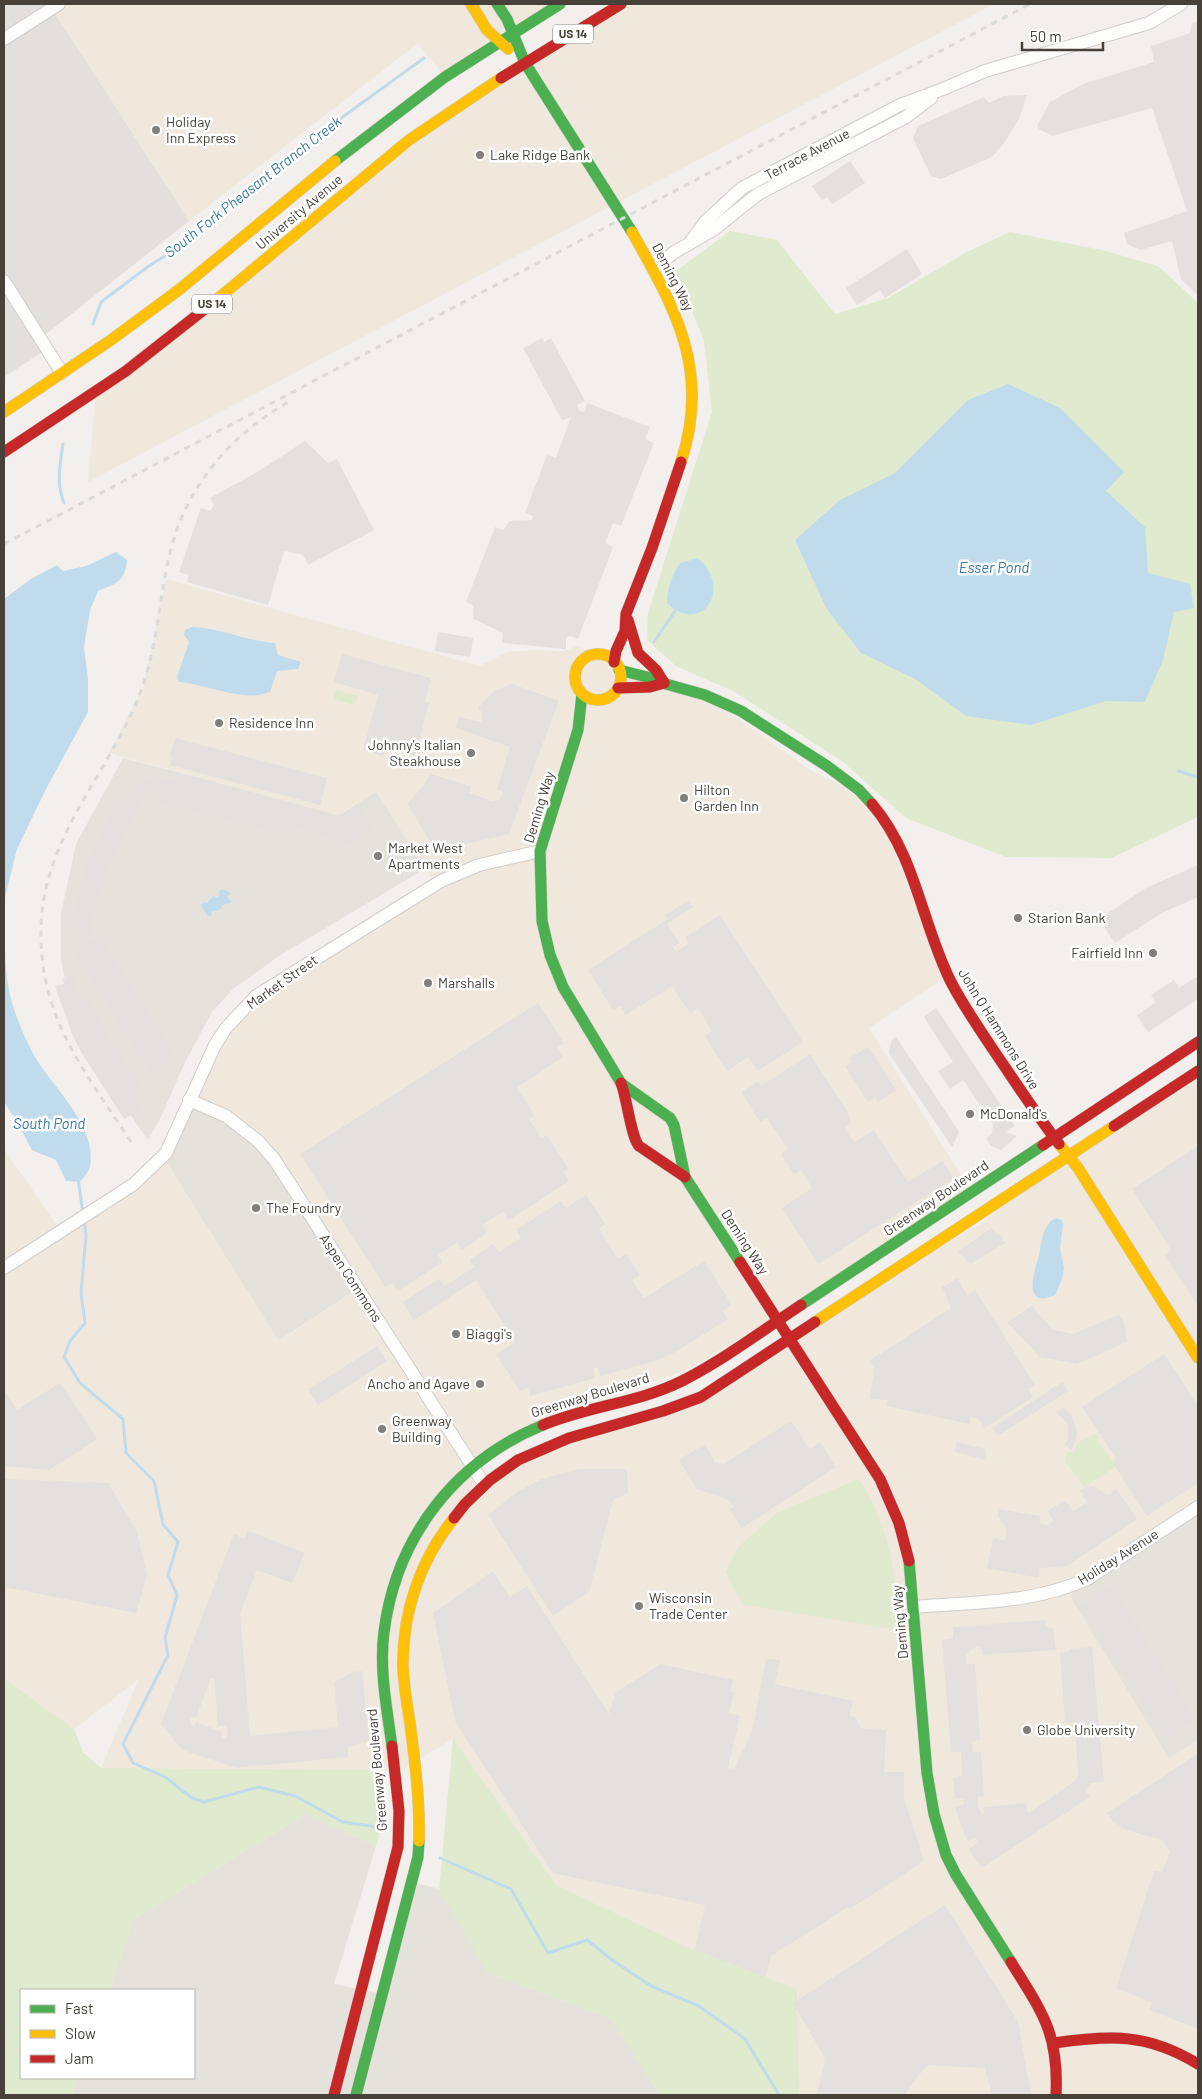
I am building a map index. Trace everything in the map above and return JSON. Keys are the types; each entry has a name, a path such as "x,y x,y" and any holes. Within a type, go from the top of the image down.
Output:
{"street":[{"path":"4,39 60,4"},
{"name":"Deming Way","path":"471,4 487,30 498,42 525,63"},
{"name":"Deming Way","path":"497,4 507,19 525,63 583,152 654,269 665,290 685,340 690,362 692,406 681,465 652,548 626,614 612,632"},
{"name":"University Avenue","path":"4,412 111,340 180,289 372,132 445,77 560,4"},
{"name":"University Avenue","path":"4,452 126,371 182,328 409,140 525,63 621,4"},
{"name":"Terrace Avenue","path":"654,269 689,244 705,222 742,188 900,105 943,90 985,71 1149,23 1181,4"},
{"path":"4,281 62,373"},
{"path":"626,614 638,653 656,670 664,683"},
{"name":"Deming Way","path":"617,666 616,651 625,631 626,614"},
{"path":"600,651 617,666 620,682 618,688 610,696 600,700 582,694 576,684 576,671 586,658 600,651"},
{"name":"John Q Hammons Drive","path":"617,666 702,694 748,714 839,773 870,802 895,836 905,857 949,980 1053,1138 1078,1168 1198,1358"},
{"name":"John Q Hammons Drive","path":"618,688 650,687 664,683"},
{"name":"Deming Way","path":"582,694 581,712 576,722 578,730 540,851 542,921 550,955 568,997 622,1084 635,1140 639,1146 685,1177"},
{"name":"Deming Way","path":"578,730 585,726 600,700"},
{"name":"Market Street","path":"4,1268 137,1182 166,1153 215,1045 226,1028 256,996 441,880 479,865 540,851"},
{"name":"Greenway Boulevard","path":"334,2095 398,1847 398,1791 384,1680 384,1633 388,1606 401,1565 431,1510 472,1466 504,1444 530,1430 552,1421 622,1403 681,1382 778,1322 1198,1042"},
{"path":"356,2095 418,1857 420,1817 404,1680 406,1627 412,1596 423,1566 436,1541 462,1506 484,1484 524,1457 549,1446 672,1410 701,1397 1198,1071"},
{"name":"Deming Way","path":"622,1084 670,1118 674,1125 685,1177 880,1479 894,1508 907,1545 914,1607 926,1771 931,1806 940,1841 956,1875 1036,2000 1054,2043 1057,2079 1056,2095"},
{"name":"Aspen Commons","path":"189,1100 226,1116 258,1141 274,1159 484,1484"},
{"name":"Holiday Avenue","path":"914,1607 1022,1598 1074,1585 1089,1578 1198,1507"},
{"path":"1054,2043 1112,2036 1135,2039 1163,2046 1198,2064"}],"shaded area":[{"path":"4,4 49,4 189,221 41,338 47,349 4,377"},
{"path":"49,4 559,4 445,77 418,43 189,221"},
{"path":"629,4 994,4 88,482 96,391 370,171"},
{"path":"1198,21 1198,296 1181,279 1172,241 1140,250 1127,244 1124,233 1187,211 1152,108 1052,136 1037,126 1050,102 1083,84 1154,62 1151,46 1190,33 1192,24"},
{"path":"1027,95 1019,119 1004,143 992,157 941,179 931,176 913,138 918,126 984,97 989,103 1003,96"},
{"path":"850,161 865,183 832,204 827,197 822,200 812,186"},
{"path":"907,249 922,274 885,298 880,290 857,305 846,288"},
{"path":"542,338 544,342 551,338 585,401 577,405 580,411 584,412 587,403 650,427 645,439 654,443 621,526 613,523 605,543 613,547 578,639 570,636 566,637 566,649 502,643 503,633 474,619 474,606 466,602 495,527 503,530 510,521 532,520 533,516 525,513 547,455 556,458 571,417 562,420 523,348"},
{"path":"305,441 328,463 337,459 374,530 308,565 303,555 284,551 268,605 187,582 189,575 179,572 201,508 210,511 214,505 210,498 259,471"},
{"path":"166,579 480,666 507,652 532,650 563,651 578,646 728,712 812,771 841,785 861,801 889,837 944,978 869,1028 969,1188 785,1312 690,1368 640,1387 543,1419 471,1460 484,1483 504,1469 672,1410 951,1240 984,1222 1045,1170 1198,1071 1198,1507 1074,1585 1071,1598 1169,1758 1198,1740 1198,2095 799,2095 797,1989 680,1944 556,1885 453,1738 402,1770 101,1768 139,1679 74,1729 4,1678 4,1149 61,1231 166,1153 167,1163 279,1341 357,1289 279,1163 191,1097 238,1013 435,884 376,792 337,815 109,753 143,688"},
{"path":"438,632 473,638 470,657 435,651"},
{"path":"342,654 431,678 425,702 429,703 415,756 385,748 383,756 363,750 378,695 334,682"},
{"path":"512,684 559,701 509,834 436,851 407,803 426,782 430,774 471,786 469,793 492,801 499,800 503,792 497,789 510,747 456,728 459,717 481,722 483,714 478,707 494,691"},
{"path":"175,738 327,778 320,805 170,765 172,757 170,756"},
{"path":"123,758 341,814 376,791 426,868 279,956 233,989 212,1012 185,1062 161,1117 148,1140 119,1099 70,1007 61,959 61,914 76,844"},
{"path":"184,774 339,817 357,804 373,828 342,847 339,842 311,830 287,824 284,833 159,802 160,792 149,792 143,797 106,870 96,903 89,938 92,942 100,937 174,1054 150,1071 73,950 80,945 78,930 70,928 84,870 117,801 125,804 142,781 155,778 181,783"},
{"path":"1198,865 1198,897 1162,913 1115,943 1099,919 1146,888"},
{"path":"689,900 693,907 667,924 679,943 673,947 676,952 689,944 685,937 720,915 803,1042 758,1071 748,1057 727,1071 705,1036 712,1031 698,1008 690,1013 672,986 626,1015 620,1006 613,1010 588,970 668,919 665,915"},
{"path":"1198,976 1198,999 1148,1032 1137,1015 1156,1002 1151,995 1174,980 1179,988"},
{"path":"74,977 79,1000 89,999 106,1035 140,1087 133,1092 145,1116 137,1121 131,1115 124,1119 81,1052 72,1034 55,986 64,984 63,979"},
{"path":"538,1003 564,1043 557,1047 563,1057 517,1088 534,1115 529,1119 541,1138 547,1135 568,1168 563,1172 569,1181 509,1220 503,1212 482,1225 487,1233 462,1250 457,1243 438,1255 442,1262 398,1291 392,1282 385,1287 300,1154"},
{"path":"936,1008 1015,1126 1006,1132 1017,1136 1001,1150 991,1146 986,1139 992,1133 993,1124 963,1080 950,1089 938,1071 953,1062 924,1017"},
{"path":"896,1037 959,1132 952,1147 889,1053 891,1041"},
{"path":"868,1047 896,1090 878,1102 875,1097 868,1102 845,1066 852,1062 850,1058"},
{"path":"810,1054 847,1111 851,1122 844,1127 854,1143 874,1130 908,1182 942,1161 954,1178 818,1264 782,1208 812,1188 801,1170 794,1174 781,1154 788,1149 767,1118 760,1122 741,1092 758,1081 761,1086"},
{"path":"189,1100 258,1141 357,1289 278,1341 167,1163"},
{"path":"1198,1146 1198,1306 1164,1255 1171,1250 1132,1189"},
{"path":"586,1195 605,1224 599,1229 618,1259 626,1254 640,1275 632,1280 644,1298 704,1261 732,1305 723,1311 728,1319 659,1360 600,1376 598,1368 595,1368 593,1369 595,1378 530,1396 528,1387 520,1391 496,1354 515,1342 476,1280 414,1320 403,1302 439,1279 445,1286 474,1267 469,1260 493,1244 499,1252 521,1238 516,1230 561,1201 566,1208"},
{"path":"992,1228 997,1235 1000,1234 1005,1243 970,1264 958,1251"},
{"path":"958,1278 967,1296 975,1290 1035,1385 1028,1389 1033,1397 984,1428 980,1420 976,1418 970,1417 970,1424 886,1406 887,1400 870,1399 874,1368 869,1361 951,1308 942,1287"},
{"path":"1032,1306 1053,1330 1073,1334 1119,1315 1124,1322 1127,1342 1077,1364 1040,1357 1007,1322"},
{"path":"377,1346 387,1361 318,1405 308,1390"},
{"path":"1164,1354 1198,1406 1198,1483 1147,1516 1113,1463 1115,1457 1082,1407"},
{"path":"1062,1382 1068,1391 998,1436 992,1428"},
{"path":"60,1383 97,1439 49,1470 4,1466 4,1390 17,1410"},
{"path":"1063,1407 1072,1416 1076,1428 1077,1436 1072,1450 1065,1445 1068,1438 1068,1426 1055,1412"},
{"path":"791,1421 810,1449 820,1442 836,1467 742,1528 730,1509 734,1507 729,1500 697,1489 679,1460 705,1444 715,1462 724,1464"},
{"path":"957,1442 985,1449 986,1460 955,1452"},
{"path":"579,1469 627,1469 628,1493 613,1500 589,1592 553,1616 494,1525 489,1514 517,1492 542,1479"},
{"path":"4,1479 108,1483 137,1532 147,1575 136,1613 4,1587"},
{"path":"1090,1486 1096,1487 1106,1494 1110,1494 1116,1489 1137,1519 1070,1564 1062,1567 1040,1568 1039,1578 987,1568 993,1538 1005,1541 1007,1529 998,1516 999,1509 1040,1516 1040,1524 1048,1525 1053,1521 1048,1511 1065,1500 1073,1511 1087,1502 1080,1490"},
{"path":"1198,1507 1198,1740 1169,1759 1071,1598 1074,1585"},
{"path":"248,1531 305,1553 292,1583 257,1570 240,1613 250,1736 338,1727 334,1682 353,1672 362,1671 369,1740 348,1748 348,1757 237,1768 182,1750 161,1724 234,1534 244,1539","holes":["211,1678 214,1679 218,1726 225,1726 228,1729 225,1738 221,1738 222,1732 196,1722 194,1727 190,1722 190,1717 196,1718"]},
{"path":"493,1571 510,1597 527,1586 609,1714 616,1692 661,1664 733,1680 730,1691 734,1692 729,1713 740,1716 728,1768 734,1769 752,1732 766,1659 780,1660 775,1684 853,1701 849,1716 856,1718 861,1728 886,1730 884,1772 904,1772 904,1798 924,1861 850,1909 848,1907 771,1956 765,1977 695,1950 705,1905 553,1873 455,1721 433,1613"},
{"path":"1111,1586 1195,1718 1164,1738 1080,1606"},
{"path":"1045,1620 1046,1627 1053,1628 1056,1650 982,1655 982,1649 978,1646 970,1650 966,1656 966,1664 975,1664 980,1740 972,1741 973,1752 981,1752 984,1796 977,1797 978,1807 982,1815 984,1814 984,1807 1026,1803 1028,1812 1030,1812 1076,1780 1078,1774 1075,1723 1065,1722 1060,1653 1068,1652 1070,1649 1092,1647 1104,1782 1091,1783 1085,1790 1090,1797 982,1868 969,1849 977,1843 976,1838 967,1841 955,1807 964,1804 963,1798 955,1798 953,1778 962,1775 961,1752 951,1752 942,1640 953,1638 953,1627"},
{"path":"1197,1754 1198,2029 1150,2010 1151,2002 1116,1988 1154,1871 1162,1872 1170,1852 1162,1840 1126,1830 1112,1820 1107,1813"},
{"path":"306,1814 376,1846 334,1984 383,1994 412,1882 439,1889 488,1973 612,2019 660,2095 72,2095 78,2079 195,2079 195,1989 109,1989 134,1919"},
{"path":"945,1905 1018,2022 1031,2095 992,2095 985,2068 927,2065 904,2095 817,2095 825,2058 793,2003"}],"green space":[{"path":"730,231 777,240 835,314 888,298 967,252 1010,232 1102,250 1158,266 1198,303 1198,817 1111,858 1006,857 906,818 843,762 735,692 676,666 647,640 648,613 712,412 704,340 675,272"},
{"path":"335,690 358,695 355,705 333,699"},
{"path":"1095,1434 1116,1467 1084,1487 1065,1461 1068,1451 1074,1453 1078,1442"},
{"path":"859,1479 878,1514 890,1551 896,1590 899,1630 743,1605 725,1572 739,1546 778,1512"},
{"path":"4,1678 74,1729 83,1752 101,1768 378,1770 384,1816 376,1846 306,1814 134,1919 109,1989 20,1989 20,2079 78,2079 72,2095 4,2095"},
{"path":"453,1738 556,1885 680,1944 797,1989 799,2095 660,2095 612,2019 488,1973 439,1890"}],"water":[{"name":"Esser Pond","path":"1008,384 1060,408 1124,472 1106,491 1145,527 1148,573 1190,584 1194,608 1174,612 1163,660 1145,702 1106,701 1031,725 966,716 915,679 861,653 826,608 795,540 840,500 895,473 968,400"},
{"path":"116,552 127,560 124,573 119,581 98,591 90,610 84,647 88,679 88,712 46,789 17,849 4,902 4,599 31,579 57,565 63,571 86,566"},
{"path":"698,558 708,570 713,583 713,595 708,605 701,612 691,614 679,612 667,603 671,582 680,563"},
{"path":"192,627 275,643 278,655 301,662 298,669 277,671 270,692 259,695 236,694 179,682 177,677 189,642 184,635 185,630"},
{"path":"221,890 231,894 227,896 231,902 221,906 222,908 217,911 211,912 212,915 208,917 201,905 205,902 206,904 214,896 216,898 220,895 218,891"},
{"name":"South Pond","path":"4,926 8,982 12,1004 18,1020 35,1057 72,1108 81,1122 87,1137 90,1151 90,1166 80,1182 66,1181 56,1160 32,1150 4,1102"},
{"path":"1056,1218 1062,1220 1063,1224 1060,1249 1064,1268 1062,1279 1055,1295 1045,1298 1038,1297 1034,1293 1033,1279 1042,1238 1045,1229"}],"waterway":[{"name":"South Fork Pheasant Branch Creek","path":"93,324 101,302 149,266 176,249 304,145 424,58"},
{"name":"South Fork Pheasant Branch Creek","path":"63,444 59,481 64,503"},
{"path":"654,642 675,611"},
{"path":"1178,771 1198,777"},
{"name":"South Fork Pheasant Branch Creek","path":"78,1178 83,1214"},
{"name":"South Fork Pheasant Branch Creek","path":"84,1220 86,1235 81,1293 85,1323 70,1341 64,1357 80,1383 123,1419 126,1453 154,1481 163,1524 178,1542 168,1575 177,1595 165,1638 168,1655 123,1744 133,1763 165,1777 192,1798 204,1802 259,1787 295,1796 343,1822 371,1826 378,1829"},
{"name":"South Fork Pheasant Branch Creek","path":"440,1858 511,1889 548,1953 587,1940 615,1962 651,1986 699,2006 745,2039 779,2095"}],"railway":[{"path":"4,544 1030,4"},
{"path":"131,1142 83,1070 58,1021 49,995 43,967 41,937 44,900 52,867 65,835 131,715 144,682 155,638 171,548 187,506 207,473 219,458 260,420 292,400"}],"traffic: fast":[{"path":"497,4 507,19 525,63 632,232"},
{"path":"335,161 445,77 560,4"},
{"path":"619,670 705,695 741,711 827,766 859,790 872,804"},
{"path":"582,694 578,730 540,851 542,921 550,955 563,987 621,1083"},
{"path":"622,1084 670,1118 674,1125 685,1177 740,1262"},
{"path":"801,1305 1043,1145"},
{"path":"392,1746 384,1689 382,1660 384,1632 391,1597 402,1565 416,1534 435,1506 457,1481 483,1459 511,1440 543,1425"},
{"path":"909,1561 927,1773 934,1814 946,1855 956,1875 1011,1962"},
{"path":"356,2095 418,1857 419,1841"}],"traffic: slow":[{"path":"471,4 487,30 508,49"},
{"path":"215,301 409,140 501,78"},
{"path":"4,412 111,340 180,289 335,161"},
{"path":"632,232 675,315 684,342 690,370 692,399 689,429 681,462"},
{"path":"598,654 611,658 617,664 621,677 617,690 611,696 598,700 585,696 579,690 575,677 579,664 585,658 598,654"},
{"path":"815,1322 1114,1126"},
{"path":"1059,1144 1078,1168 1198,1358"},
{"path":"419,1841 417,1782 403,1663 406,1624 410,1605 423,1568 432,1550 454,1518"}],"traffic: jam":[{"path":"501,78 621,4"},
{"path":"4,452 126,371 215,301"},
{"path":"614,662 616,651 625,631 626,614 652,548 681,462"},
{"path":"628,620 638,653 656,670 664,683"},
{"path":"618,688 650,687 664,683"},
{"path":"872,804 887,824 899,845 917,889 940,958 950,980 992,1048 1059,1144"},
{"path":"1043,1145 1198,1042"},
{"path":"1114,1126 1198,1071"},
{"path":"621,1083 634,1134 639,1146 685,1177"},
{"path":"740,1262 880,1479 899,1523 909,1561"},
{"path":"543,1425 578,1413 631,1400 682,1381 727,1355 801,1305"},
{"path":"454,1518 465,1504 490,1480 518,1460 569,1438 663,1411 701,1397 815,1322"},
{"path":"334,2095 398,1847 399,1811 392,1746"},
{"path":"1011,1962 1032,1995 1046,2024 1055,2055 1056,2095"},
{"path":"1054,2043 1111,2038 1128,2039 1162,2047 1198,2064"}],"place":[{"name":"Holiday Inn Express","path":"156,130"},
{"name":"Lake Ridge Bank","path":"480,155"},
{"name":"Residence Inn","path":"219,723"},
{"name":"Johnny's Italian Steakhouse","path":"471,753"},
{"name":"Hilton Garden Inn","path":"684,798"},
{"name":"Market West Apartments","path":"378,856"},
{"name":"Starion Bank","path":"1018,918"},
{"name":"Fairfield Inn","path":"1153,953"},
{"name":"Marshalls","path":"428,983"},
{"name":"McDonald's","path":"970,1114"},
{"name":"The Foundry","path":"256,1208"},
{"name":"Biaggi's","path":"456,1334"},
{"name":"Ancho and Agave","path":"480,1384"},
{"name":"Greenway Building","path":"382,1429"},
{"name":"Wisconsin Trade Center","path":"639,1606"},
{"name":"Globe University","path":"1027,1730"}]}
